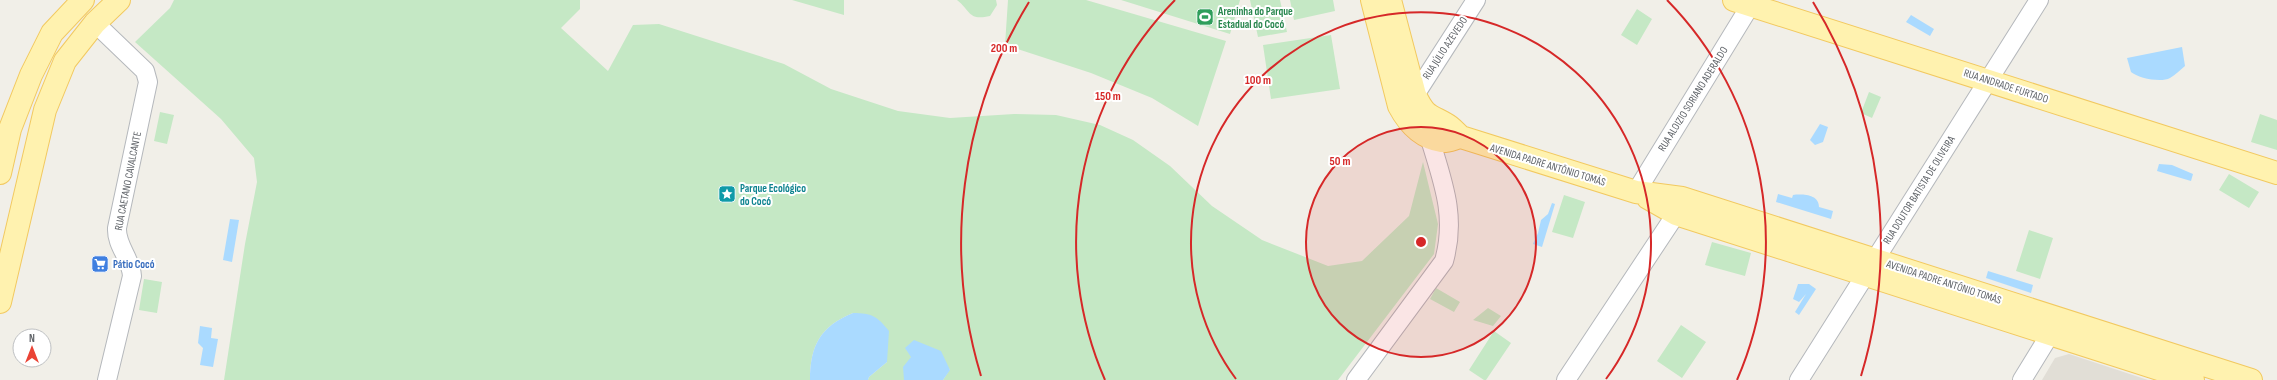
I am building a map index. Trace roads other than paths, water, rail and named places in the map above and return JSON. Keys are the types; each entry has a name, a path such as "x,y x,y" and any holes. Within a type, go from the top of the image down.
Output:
{"main road":[{"path":"0,173 10,129 31,75 52,32 64,0"},
{"path":"52,32 83,0"},
{"path":"0,302 45,110 65,61 95,23 119,0"},
{"name":"AVENIDA PADRE ANTÔNIO TOMÁS","path":"1378,2 1402,46 1415,95 1421,107 1429,117 1447,124 1461,137 1636,192 1682,198 1870,267 2055,327 2251,380"},
{"name":"AVENIDA PADRE ANTÔNIO TOMÁS","path":"1378,2 1399,106 1407,120 1415,128 1443,141 1461,137"},
{"name":"RUA ANDRADE FURTADO","path":"1742,3 2277,173"},
{"name":"AVENIDA PADRE ANTÔNIO TOMÁS","path":"1636,192 1676,214 1870,267"},
{"name":"AVENIDA PADRE ANTÔNIO TOMÁS","path":"2055,327 2192,380"}],"street":[{"name":"RUA JÚLIO AZEVEDO","path":"1415,95 1476,0"},
{"name":"RUA DOUTOR BATISTA DE OLIVEIRA","path":"1799,380 2039,0"},
{"name":"RUA ALOIZIO SORIANO ADERALDO","path":"1636,192 1742,3"},
{"name":"RUA CAETANO CAVALCANTE","path":"95,23 145,71 148,82 118,228 118,240 130,265 132,276 107,380"},
{"path":"1356,380 1444,261 1449,245 1449,208 1430,136"},
{"path":"1566,380 1676,214"},
{"path":"2022,380 2055,327"}],"water":[{"path":"1911,15 1934,29 1930,36 1906,22"},
{"path":"2182,47 2185,66 2170,78 2161,80 2150,79 2131,72 2127,58"},
{"path":"1820,124 1828,127 1823,142 1815,145 1810,140"},
{"path":"2159,164 2172,165 2193,174 2191,181 2157,171"},
{"path":"1778,194 1792,198 1793,195 1813,197 1818,203 1819,207 1833,211 1831,219 1776,202"},
{"path":"1552,203 1555,204 1542,247 1533,244 1538,233 1541,220 1548,214"},
{"path":"230,219 239,220 232,262 223,260"},
{"path":"1988,271 2033,285 2031,293 1986,278"},
{"path":"1798,284 1809,284 1816,289 1799,315 1795,312 1806,294 1799,302 1793,299"},
{"path":"853,313 874,316 889,331 887,362 869,377 868,380 810,380 812,357 820,338 833,324"},
{"path":"200,326 212,328 211,338 218,339 213,367 200,365 203,348 198,343"},
{"path":"914,340 941,351 950,370 943,380 904,380 903,367 911,357 905,348"}],"place":[{"name":"Areninha do Parque Estadual do Cocó","path":"1205,17"},
{"name":"Parque Ecológico do Cocó","path":"727,194"},
{"name":"Pátio Cocó","path":"100,264"}]}
